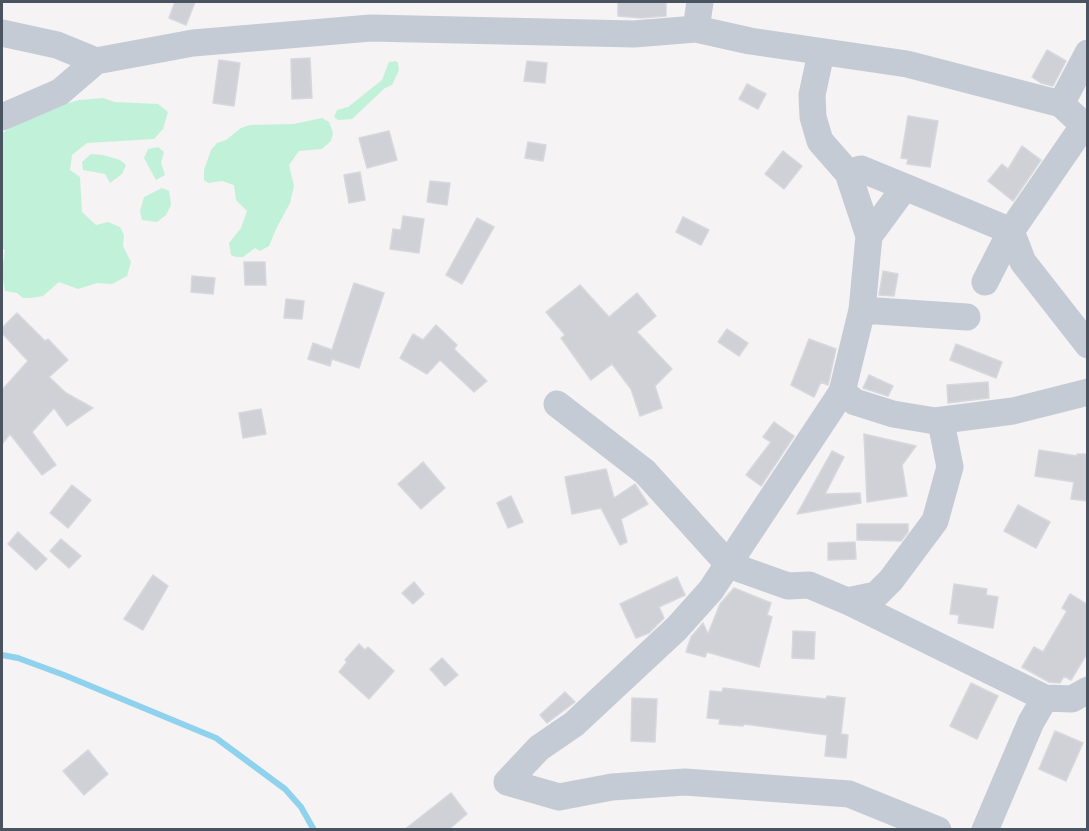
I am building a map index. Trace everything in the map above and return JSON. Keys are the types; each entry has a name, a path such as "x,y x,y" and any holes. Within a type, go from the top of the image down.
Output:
{"street":[{"path":"696,28 700,2"},
{"path":"2,117 60,92 96,61 193,43 370,28 634,34 696,28 750,41 907,64 1061,104 1086,127 1011,231 985,282"},
{"path":"2,33 57,45 96,61"},
{"path":"821,52 812,95 813,117 820,141 848,174 869,236 862,310 842,392 711,590 676,628 574,723 539,748 507,782 559,797 612,787 685,782 849,794 938,830"},
{"path":"1061,104 1088,53"},
{"path":"848,174 861,169 1011,231 1023,262 1088,345"},
{"path":"869,236 905,187"},
{"path":"862,310 967,317"},
{"path":"842,392 855,402 893,414 935,421 1013,411 1088,392"},
{"path":"557,404 645,472 729,565 788,586 808,585 847,601 1045,698 1072,699 1088,690"},
{"path":"847,601 876,595 891,580 935,521 950,467 942,427 935,421"},
{"path":"985,830 1031,722 1045,698"}],"green space":[{"path":"396,61 399,70 392,85 385,88 352,119 338,120 334,117 337,110 348,107 382,80 389,62"},
{"path":"103,98 115,102 158,104 168,112 163,129 154,139 87,143 72,155 70,170 80,177 82,212 96,225 108,222 120,227 124,235 123,246 131,262 127,276 112,284 97,283 78,289 59,282 43,296 31,298 23,298 17,293 5,291 2,272 5,250 2,248 2,133 41,111 79,100"},
{"path":"322,118 329,122 333,133 331,141 322,149 299,151 289,165 294,186 290,203 269,246 260,251 255,248 243,257 231,255 229,243 241,228 247,211 236,200 234,185 222,181 208,183 204,180 204,170 211,150 217,143 250,125 294,124"},
{"path":"158,147 164,152 161,163 165,175 156,180 144,158 148,149"},
{"path":"91,154 120,160 126,165 122,174 110,183 105,174 83,170 82,162"},
{"path":"162,188 169,191 170,197 171,205 166,215 157,222 142,220 140,211 144,197"}],"building":[{"path":"175,2 195,2 186,25 169,18"},
{"path":"618,2 666,2 666,16 641,18 618,16"},
{"path":"1047,50 1066,61 1053,86 1041,83 1032,77"},
{"path":"310,58 312,98 292,99 291,59"},
{"path":"219,60 240,63 234,106 213,103"},
{"path":"527,61 547,63 545,83 524,81"},
{"path":"747,84 766,94 758,109 739,99"},
{"path":"908,116 938,121 930,167 907,164 908,159 901,158"},
{"path":"389,131 397,160 367,168 359,138"},
{"path":"528,142 546,145 543,161 525,158"},
{"path":"1022,146 1041,160 1013,201 988,181 1002,164 1008,169"},
{"path":"783,151 802,166 784,189 765,174"},
{"path":"360,172 365,200 349,203 344,175"},
{"path":"430,181 450,183 447,205 427,202"},
{"path":"403,216 424,219 419,253 390,249 393,229 401,230"},
{"path":"683,217 709,230 701,245 676,232"},
{"path":"477,218 494,227 462,284 446,275"},
{"path":"244,262 265,262 266,285 245,285"},
{"path":"883,271 898,274 894,296 879,295"},
{"path":"192,276 215,278 213,294 191,292"},
{"path":"354,283 384,293 359,368 332,359 330,366 308,359 313,343 332,350"},
{"path":"580,285 609,317 637,293 656,316 637,332 672,369 655,386 662,408 640,416 631,389 612,364 591,380 561,338 565,335 546,312"},
{"path":"286,299 304,301 302,319 284,318"},
{"path":"17,313 45,341 48,339 68,360 49,377 66,393 93,408 67,426 54,408 32,432 56,465 42,475 10,434 2,444 2,390 28,361 2,333 2,328"},
{"path":"436,325 457,345 454,349 487,381 474,392 440,360 427,374 400,358 413,334 423,340"},
{"path":"727,329 748,343 739,356 718,342"},
{"path":"809,339 836,349 828,385 821,382 814,397 791,385"},
{"path":"956,344 1002,362 996,378 950,360"},
{"path":"869,375 893,386 888,396 863,388"},
{"path":"988,382 989,398 948,403 947,385"},
{"path":"261,409 266,434 243,438 239,413"},
{"path":"774,422 794,436 761,486 746,475 771,442 763,437"},
{"path":"864,434 916,446 902,465 907,496 867,502"},
{"path":"1039,450 1077,456 1077,454 1088,454 1088,501 1071,499 1074,482 1035,476"},
{"path":"832,451 844,457 825,494 860,493 861,503 797,514"},
{"path":"423,462 445,488 421,509 398,484"},
{"path":"606,469 614,498 635,484 648,504 621,519 627,542 620,545 601,508 572,514 565,477"},
{"path":"72,485 91,500 68,528 50,513"},
{"path":"511,496 523,522 508,528 497,503"},
{"path":"1018,505 1050,522 1036,548 1004,531"},
{"path":"857,524 908,524 908,532 901,541 857,540"},
{"path":"18,532 47,559 36,570 8,544"},
{"path":"61,539 81,556 69,568 50,551"},
{"path":"855,542 856,559 828,560 828,543"},
{"path":"153,575 168,586 143,630 124,619"},
{"path":"677,577 685,595 659,607 664,618 649,633 636,638 620,604"},
{"path":"414,582 424,594 413,604 402,593"},
{"path":"954,584 987,589 986,595 998,597 993,628 958,623 959,615 950,614"},
{"path":"734,588 771,603 767,615 772,617 759,667 707,652 705,657 686,652 691,637 703,623 708,634 720,604"},
{"path":"1070,594 1088,605 1088,652 1071,680 1064,676 1060,683 1049,682 1022,667 1034,647 1043,652 1067,611 1062,608"},
{"path":"793,631 815,632 814,659 792,658"},
{"path":"359,644 365,650 368,647 394,671 369,699 339,672 347,662 345,660"},
{"path":"442,658 458,675 445,686 430,669"},
{"path":"971,683 998,696 977,739 950,726"},
{"path":"723,688 826,699 827,696 845,698 841,734 848,735 846,758 825,756 827,735 744,724 743,726 719,724 720,719 707,718 710,691 722,692"},
{"path":"565,692 575,702 547,723 540,715"},
{"path":"632,698 657,699 655,742 631,741"},
{"path":"1055,731 1083,743 1066,781 1039,769"},
{"path":"88,750 108,774 84,795 63,771"},
{"path":"451,793 467,814 448,830 404,830"}],"waterway":[{"path":"2,655 18,658 64,675 216,738 285,789 301,807 314,830"}]}
